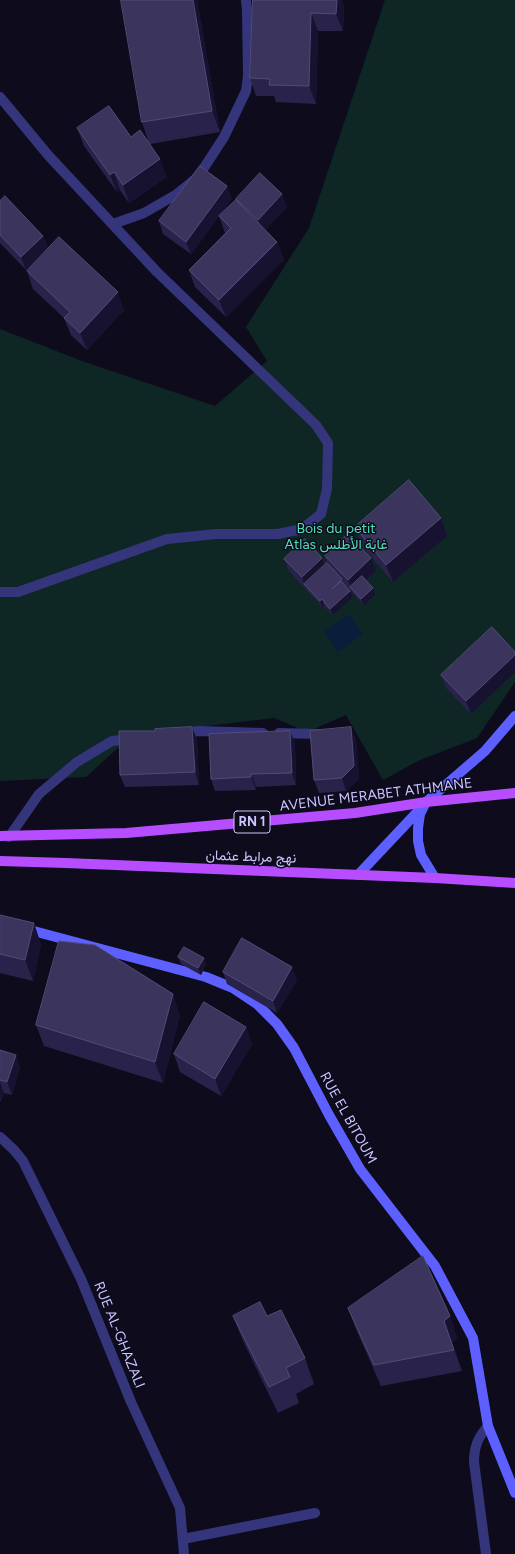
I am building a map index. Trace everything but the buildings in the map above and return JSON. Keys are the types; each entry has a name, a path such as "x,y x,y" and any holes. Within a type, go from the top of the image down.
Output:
{"main road":[{"name":"AVENUE MERABET ATHMANE","path":"5,836 126,833 355,814 426,802 515,793"},
{"name":"نهج مرابط عثمان","path":"0,862 66,863 434,878 515,883"}],"street":[{"path":"112,224 144,213 177,194 198,177 224,137 246,91 248,76 246,0"},
{"path":"0,97 48,154 157,272 316,425 328,443 326,489 320,514 302,529 278,534 216,534 167,539 18,592 0,592"},
{"path":"358,875 426,802 485,751 515,716"},
{"path":"167,735 198,731 319,734"},
{"path":"5,836 39,794 77,762 112,741 144,738"},
{"path":"426,802 420,814 418,841 420,854 434,878"},
{"name":"RUE EL BITOUM","path":"0,922 206,977 233,988 256,1004 277,1024 294,1048 329,1115 360,1169 435,1266 473,1338 488,1426 515,1493"},
{"name":"RUE AL-GHAZALI","path":"0,1137 14,1150 23,1162 81,1279 131,1402 180,1508 184,1554"},
{"path":"486,1554 474,1452 477,1442 488,1426"},
{"path":"183,1539 315,1513"}],"green space":[{"name":"Bois du petit Atlas غابة الأطلس","path":"385,0 515,0 515,682 477,738 420,760 383,780 346,715 307,732 274,718 132,735 86,777 0,781 0,329 82,361 215,406 267,361 246,327 309,228"}],"water":[{"path":"349,614 363,634 338,652 324,632"}]}
